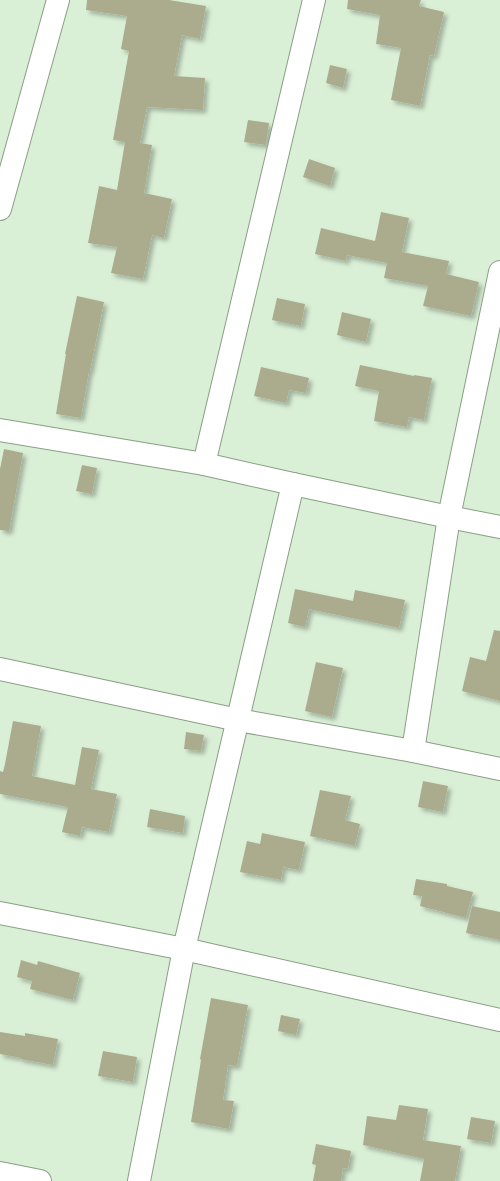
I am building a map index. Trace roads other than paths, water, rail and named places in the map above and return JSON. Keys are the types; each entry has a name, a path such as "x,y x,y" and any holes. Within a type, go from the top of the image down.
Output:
{"street":[{"path":"0,209 58,0"},
{"path":"204,464 314,0"},
{"path":"413,751 449,517 500,272"},
{"path":"0,430 204,464 500,527"},
{"path":"139,1181 184,949 293,484"},
{"path":"0,668 238,720 413,751 500,769"},
{"path":"0,913 184,949 500,1020"},
{"path":"0,1173 40,1181"}]}
